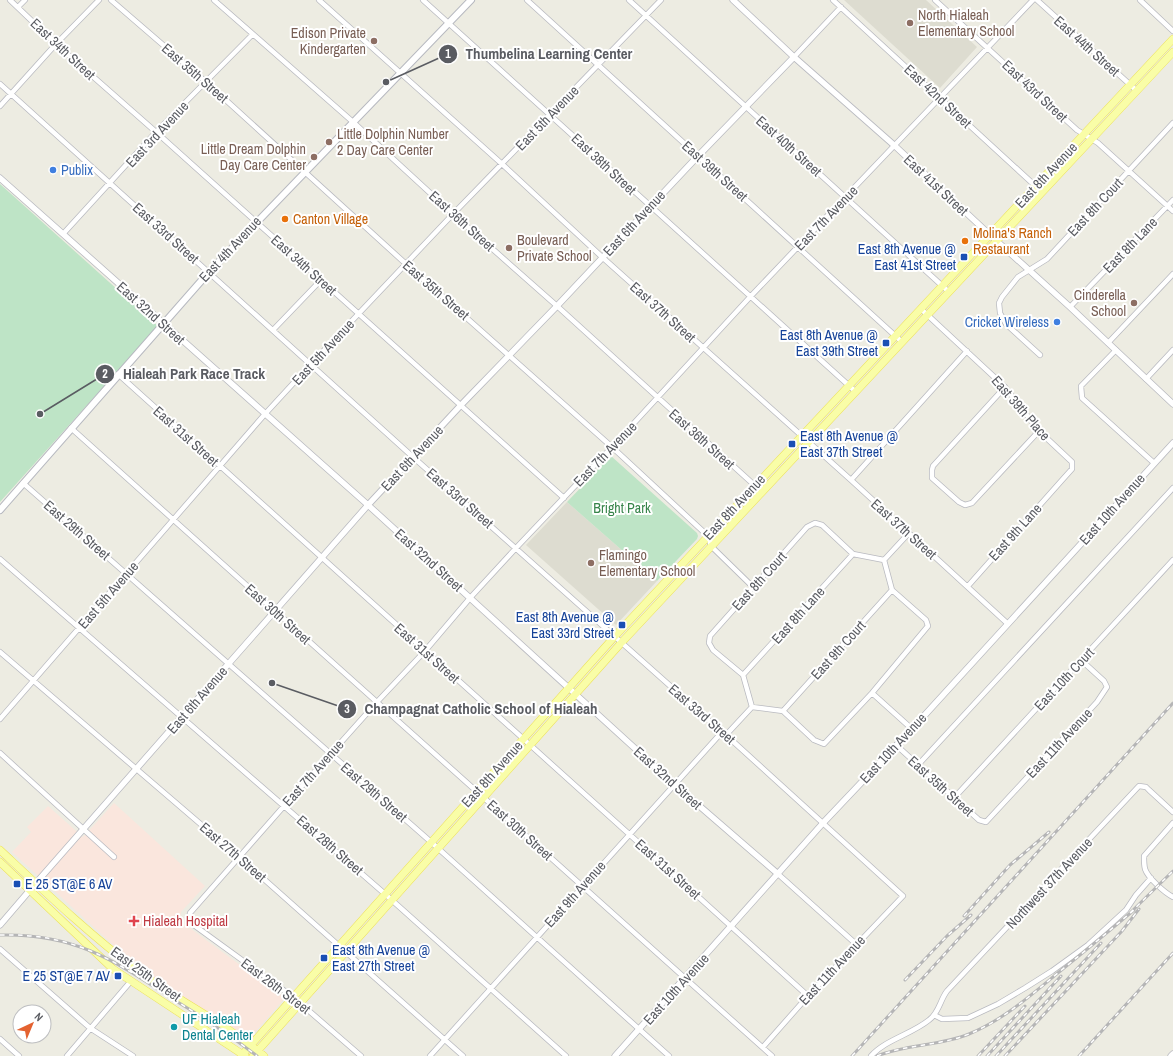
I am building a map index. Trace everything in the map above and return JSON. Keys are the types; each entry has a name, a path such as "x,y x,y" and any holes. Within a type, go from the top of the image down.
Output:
{"main road":[{"name":"East 4th Avenue","path":"0,510 208,272 471,0"},
{"name":"East 8th Avenue","path":"243,1055 339,945 615,636 1173,39"},
{"name":"East 8th Avenue","path":"255,1053 622,642 1173,52"},
{"name":"East 25th Street","path":"0,850 64,910 138,971 251,1045 255,1053 264,1056"},
{"path":"0,862 113,969 243,1055"}],"street":[{"name":"East 34th Street","path":"10,0 56,44 461,404 564,498"},
{"path":"18,7 24,0"},
{"path":"0,106 56,44 99,0"},
{"name":"East 35th Street","path":"111,0 206,82 406,264 612,447 708,536"},
{"name":"East 36th Street","path":"214,0 252,35 353,122 762,492"},
{"name":"East 37th Street","path":"319,0 502,164 602,257 851,480 1008,624"},
{"name":"East 38th Street","path":"423,0 856,392"},
{"name":"East 39th Street","path":"527,0 902,342"},
{"name":"East 40th Street","path":"629,0 949,292"},
{"name":"East 5th Avenue","path":"0,718 265,414 453,214 660,0"},
{"name":"East 41st Street","path":"732,0 895,146 990,236 1070,307 1173,404"},
{"name":"East 42nd Street","path":"833,0 1042,192"},
{"name":"East 43rd Street","path":"936,0 1084,135 1098,143 1173,211"},
{"name":"East 7th Avenue","path":"189,919 190,914 239,857 377,702 425,651 470,598 658,398 750,297 1033,0"},
{"name":"East 44th Street","path":"1037,0 1137,91"},
{"path":"1140,0 1173,30"},
{"name":"East 6th Avenue","path":"0,925 368,505 461,404 557,306 650,206 841,7"},
{"name":"East 3rd Avenue","path":"63,234 156,132 252,35"},
{"name":"East 33rd Street","path":"0,84 413,457 622,642 903,896"},
{"name":"East 8th Court","path":"1040,355 1006,324 1000,313 999,304 1002,297 1018,277 1030,271 1047,259 1173,124"},
{"name":"East 32nd Street","path":"0,178 368,505 674,784 856,944"},
{"name":"East 8th Lane","path":"1070,307 1173,200"},
{"path":"1108,343 1173,274"},
{"path":"273,330 321,280"},
{"name":"East 39th Place","path":"921,309 1005,387 1038,431 1072,462 1072,469 1063,479"},
{"path":"1116,350 1081,386 1082,398 1154,463"},
{"path":"1146,379 1173,350"},
{"path":"851,480 967,351"},
{"name":"East 31st Street","path":"118,374 808,996"},
{"path":"1005,387 933,466 932,478 959,502 965,504 972,503 1038,431"},
{"name":"East 30th Street","path":"71,428 477,790 772,1056"},
{"name":"East 10th Avenue","path":"615,1056 823,823 912,729 1173,443"},
{"name":"East 9th Lane","path":"968,586 1063,479"},
{"name":"East 29th Street","path":"23,483 438,848 668,1056"},
{"path":"918,765 1173,488"},
{"name":"East 8th Court","path":"743,675 713,650 709,643 710,636 807,527 815,523 822,525 853,554"},
{"path":"884,560 909,533"},
{"path":"708,536 711,546 754,586"},
{"path":"853,554 884,560"},
{"name":"East 8th Lane","path":"743,675 853,554"},
{"name":"East 28th Street","path":"0,559 392,900 566,1056"},
{"path":"743,675 752,707 783,711 814,740 824,744 872,693 928,626 926,620 892,590 884,560"},
{"name":"East 10th Court","path":"954,798 1173,560"},
{"name":"East 9th Court","path":"783,711 892,590"},
{"name":"East 27th Street","path":"0,652 239,857 463,1056"},
{"name":"East 11th Avenue","path":"1005,802 1097,702 1107,687 1104,681 1081,660"},
{"path":"872,693 912,729"},
{"name":"East 9th Avenue","path":"430,1056 444,1039 491,990 674,784 752,707"},
{"name":"East 35th Street","path":"896,745 979,820 986,822 1005,802"},
{"path":"0,753 114,857"},
{"name":"Northwest 37th Avenue","path":"870,1056 879,1049 927,1022 934,1015 947,991 1139,786 1146,787 1173,812"},
{"path":"1173,823 1144,856 1145,869 1151,878 1165,892 1173,897"},
{"path":"934,1015 940,1019 968,1018 998,1004 1026,988 1088,944 1121,915 1138,892 1151,878"},
{"name":"East 11th Avenue","path":"763,1047 856,944 903,896"},
{"name":"East 26th Street","path":"189,919 191,923 301,1003 361,1056"},
{"path":"0,949 90,1028 133,1056"},
{"path":"67,1056 131,981"},
{"path":"0,1039 19,1056"}],"shaded area":[{"name":"North Hialeah Elementary School","path":"844,0 926,0 977,47 940,88"},
{"name":"Flamingo Elementary School","path":"567,502 657,581 616,625 526,545"},
{"name":"Hialeah Hospital","path":"114,803 205,886 181,912 180,918 183,923 285,998 249,1039 136,966 12,852 31,832 27,827 48,806 83,837"}],"green space":[{"path":"0,184 158,326 0,502"},
{"name":"Bright Park","path":"611,456 697,533 697,539 657,581 567,502"}],"railway":[{"path":"852,1056 1173,703"},
{"path":"964,916 1010,865 1049,832"},
{"path":"1130,913 1173,871"},
{"path":"1005,1056 1122,931 1139,909"},
{"path":"877,1056 900,1049 958,1038 993,1022 1005,1015 1027,998 1134,910"},
{"path":"905,980 947,936 971,915"},
{"path":"0,935 51,939 73,944 94,952 114,962 217,1027 257,1056"},
{"path":"996,1056 1101,943"},
{"path":"1079,1056 1173,953"},
{"path":"987,1056 1061,976"},
{"path":"978,1056 1025,1006"}],"place":[{"name":"North Hialeah Elementary School","path":"910,23"},
{"name":"Edison Private Kindergarten","path":"374,41"},
{"name":"Thumbelina Learning Center","path":"386,82"},
{"name":"Little Dolphin Number 2 Day Care Center","path":"329,142"},
{"name":"Little Dream Dolphin Day Care Center","path":"314,157"},
{"name":"Publix","path":"53,170"},
{"name":"Canton Village","path":"285,219"},
{"name":"Molina's Ranch Restaurant","path":"965,241"},
{"name":"Boulevard Private School","path":"509,248"},
{"name":"East 8th Avenue @ East 41st Street","path":"964,257"},
{"name":"Cinderella School","path":"1134,303"},
{"name":"Cricket Wireless","path":"1057,322"},
{"name":"East 8th Avenue @ East 39th Street","path":"886,343"},
{"name":"Hialeah Park Race Track","path":"40,414"},
{"name":"East 8th Avenue @ East 37th Street","path":"792,444"},
{"name":"Flamingo Elementary School","path":"591,563"},
{"name":"East 8th Avenue @ East 33rd Street","path":"622,625"},
{"name":"Champagnat Catholic School of Hialeah","path":"272,683"},
{"name":"E 25 ST@E 6 AV","path":"17,884"},
{"name":"Hialeah Hospital","path":"134,921"},
{"name":"East 8th Avenue @ East 27th Street","path":"324,958"},
{"name":"E 25 ST@E 7 AV","path":"118,976"},
{"name":"UF Hialeah Dental Center","path":"174,1027"}]}
